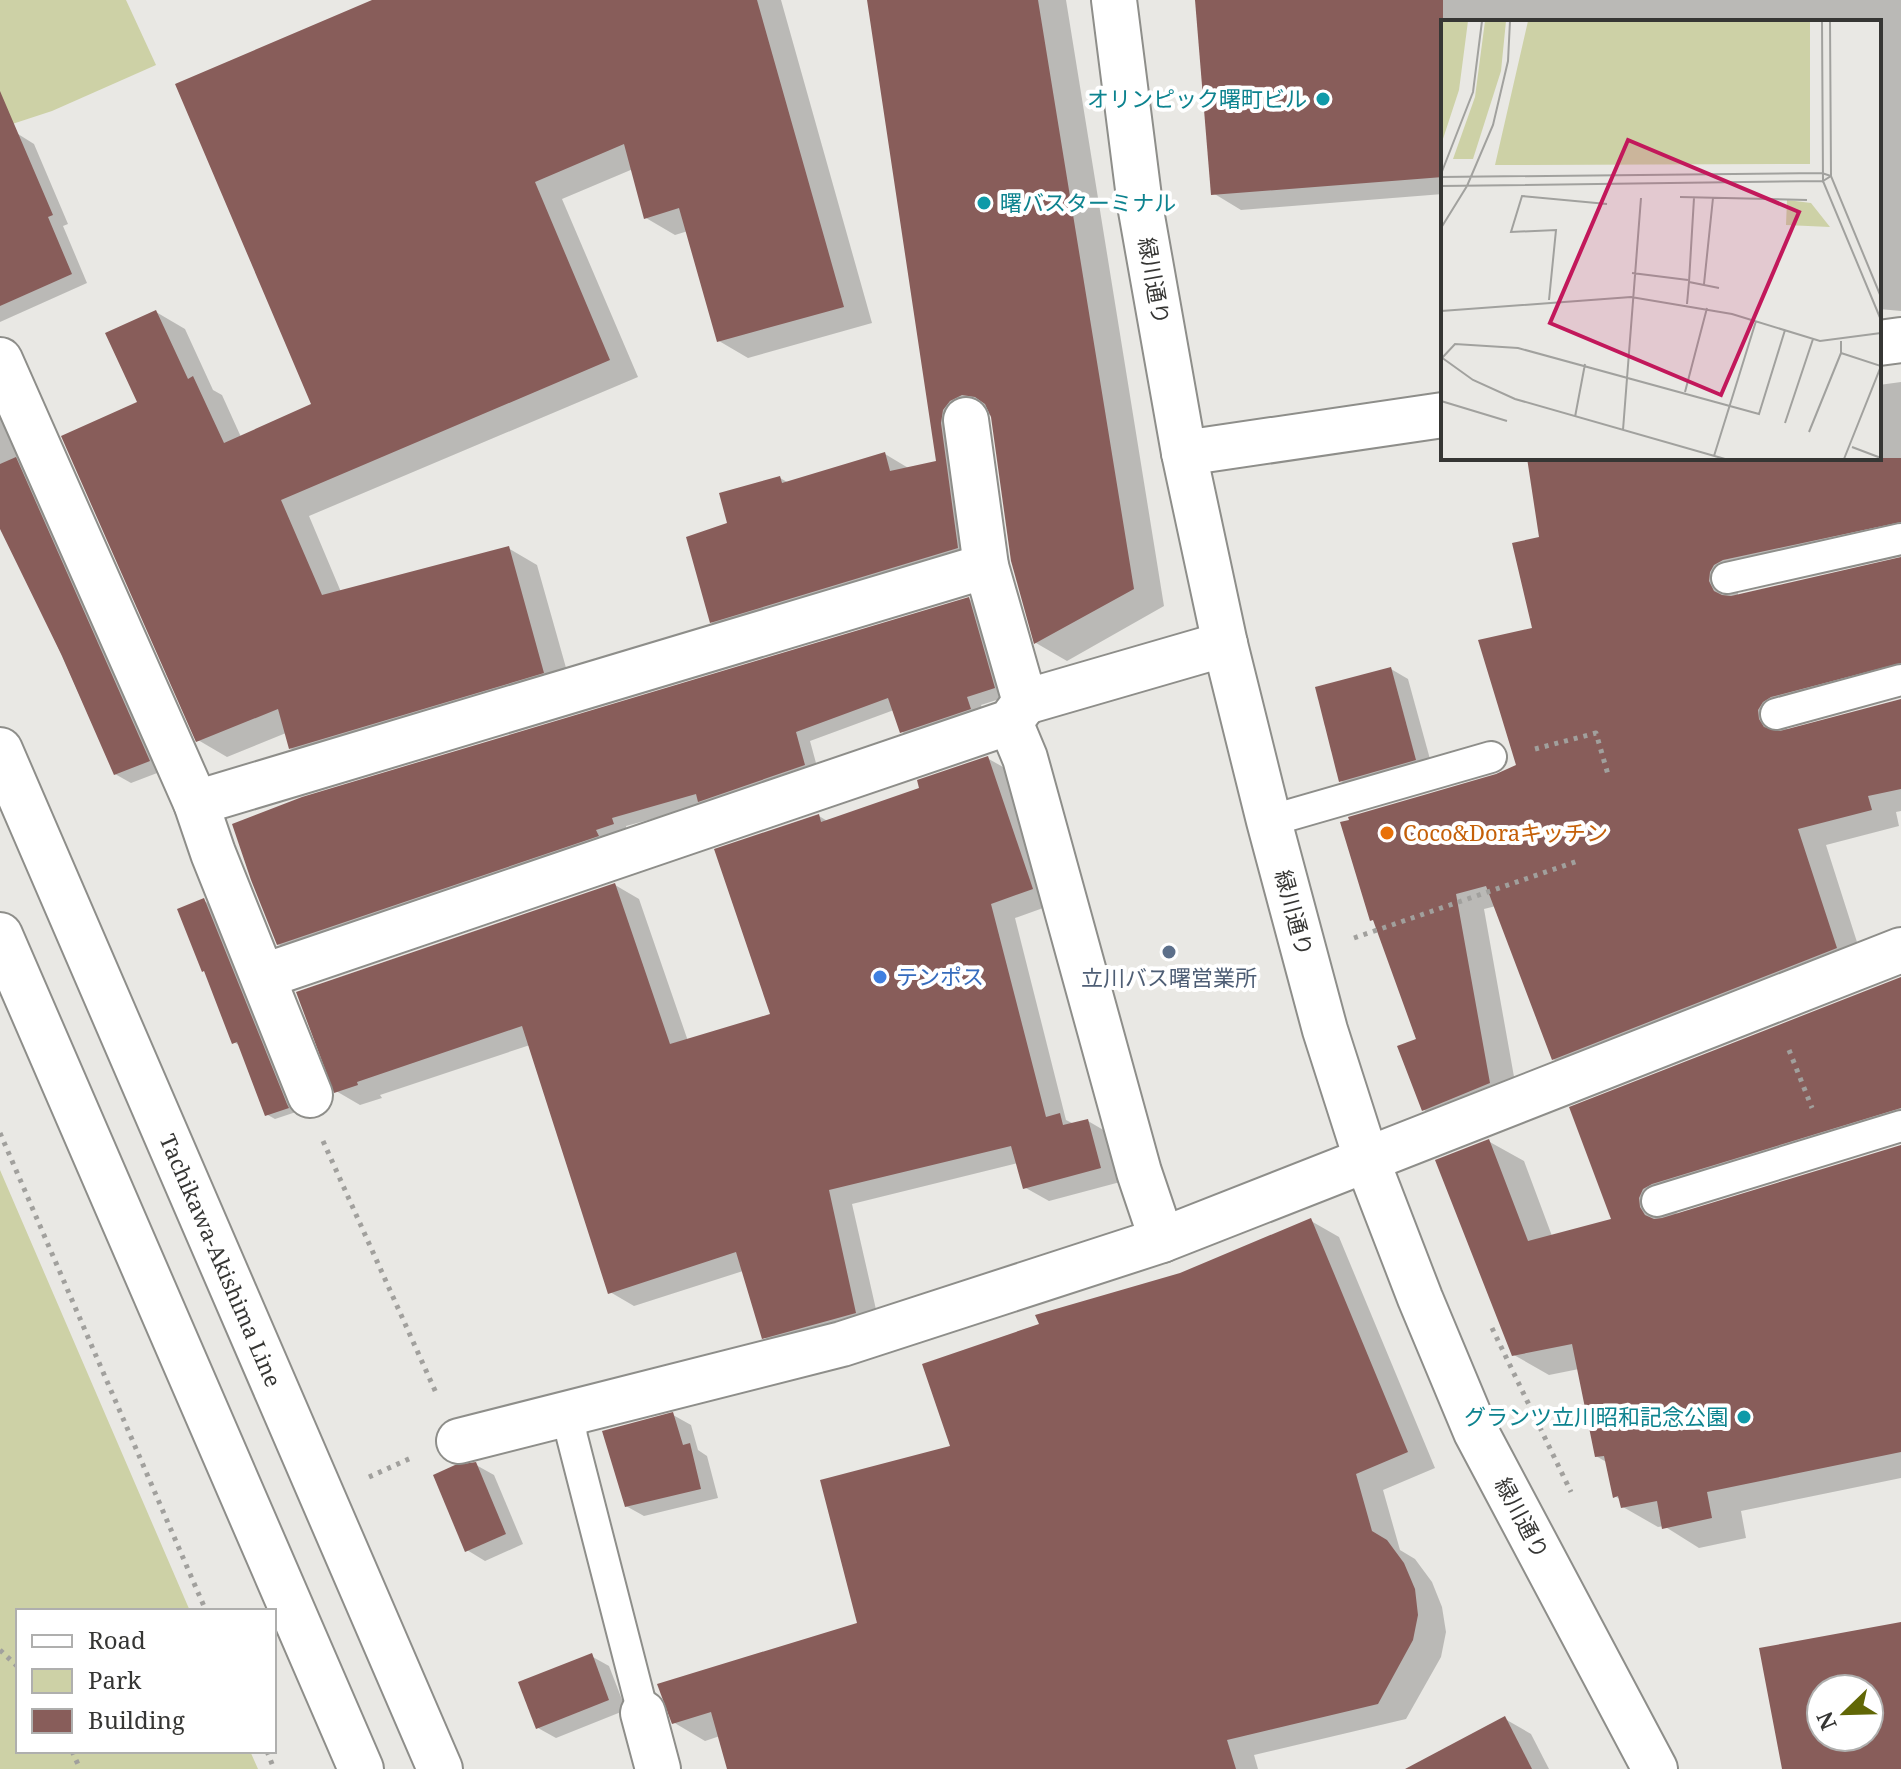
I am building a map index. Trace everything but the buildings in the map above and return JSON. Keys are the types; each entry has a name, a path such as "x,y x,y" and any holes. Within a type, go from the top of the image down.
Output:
{"street":[{"name":"緑川通り","path":"1114,0 1140,205 1184,453 1225,644 1325,1030 1366,1158 1476,1432 1655,1769"},
{"path":"1881,343 1901,340"},
{"path":"0,360 196,803 310,1095"},
{"path":"1184,453 1441,415"},
{"path":"966,420 986,566 1025,758 1139,1172 1162,1240"},
{"path":"196,803 986,566"},
{"path":"264,976 1018,712 1225,644"},
{"name":"Tachikawa-Akishima Line","path":"0,750 440,1769"},
{"path":"0,935 361,1769"},
{"path":"459,1441 842,1344 1162,1240 1901,950"},
{"path":"643,1713 658,1769"}],"lane":[{"path":"1727,578 1901,539"},
{"path":"1776,714 1901,680"},
{"path":"1269,821 1491,757"},
{"path":"1657,1201 1901,1126"},
{"path":"569,1414 572,1437 643,1713"}],"path":[{"path":"1491,757 1501,758 1596,733 1609,778"},
{"path":"1353,938 1578,861"},
{"path":"1770,1000 1829,1150"},
{"path":"310,1095 310,1112 459,1441 428,1450 323,1499"},
{"path":"0,1133 205,1609"},
{"path":"1487,1316 1575,1502"},
{"path":"0,1650 16,1665"}],"green space":[{"path":"0,0 126,0 156,65 52,111 0,128"},
{"path":"0,1170 189,1609 16,1609 16,1753 251,1753 258,1769 0,1769"}],"place":[{"name":"オリンピック曙町ビル","path":"1323,99"},
{"name":"曙バスターミナル","path":"984,203"},
{"name":"Coco&Doraキッチン","path":"1387,833"},
{"name":"立川バス曙営業所","path":"1169,952"},
{"name":"テンポス","path":"880,977"},
{"name":"グランツ立川昭和記念公園","path":"1744,1417"}]}
